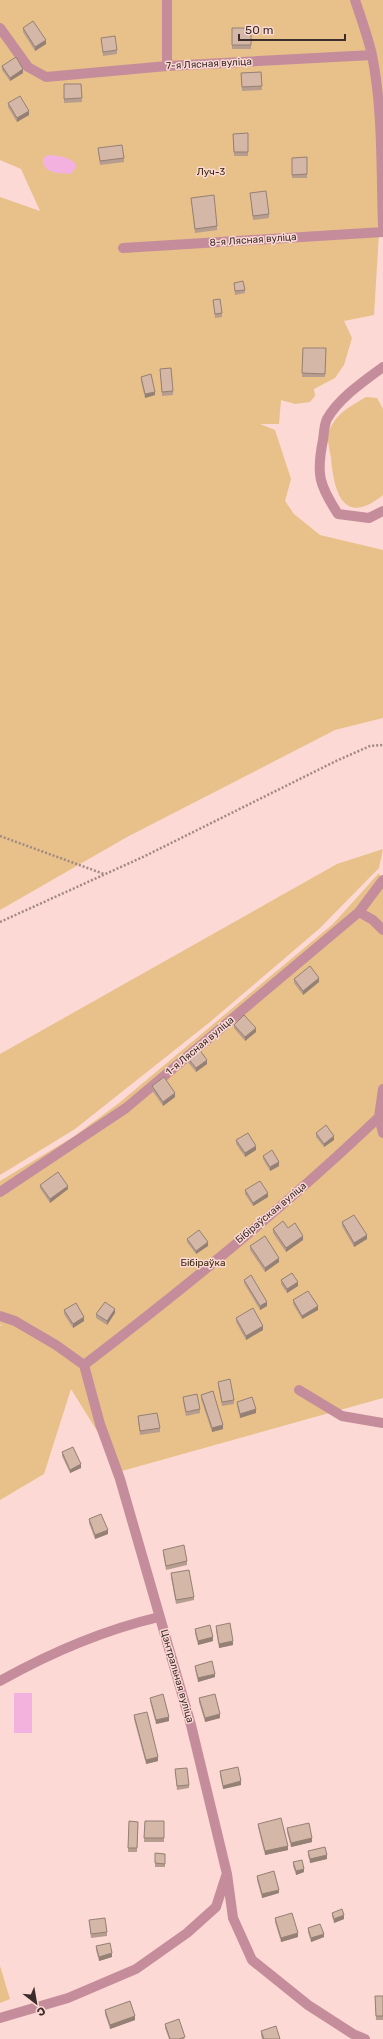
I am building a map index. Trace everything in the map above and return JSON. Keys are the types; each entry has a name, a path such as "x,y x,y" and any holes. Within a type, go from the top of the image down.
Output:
{"street":[{"path":"167,0 167,66"},
{"path":"355,0 379,73 383,226"},
{"name":"7-я Лясная вуліца","path":"0,28 28,67 46,77 167,66 372,55"},
{"name":"8-я Лясная вуліца","path":"123,248 383,232"},
{"path":"383,367 338,404 326,420 319,460 320,477 324,493 338,514 369,518 383,511"},
{"name":"1-я Лясная вуліца","path":"0,1192 126,1108 359,912 383,880"},
{"path":"359,912 373,920 383,930"},
{"path":"383,1089 379,1117 383,1133"},
{"name":"Бібіраўская вуліца","path":"84,1365 170,1298 327,1166 379,1117"},
{"path":"0,1316 15,1321 56,1345 84,1365"},
{"name":"Цэнтральная вуліца","path":"84,1365 100,1424 120,1479 191,1725 227,1874 233,1918 252,1960 308,2005 353,2034 365,2039"},
{"path":"299,1390 342,1416 383,1423"},
{"path":"0,1681 47,1656 128,1624 159,1616"},
{"path":"0,2018 68,1998 136,1969 187,1933 216,1908 227,1874"}],"path":[{"path":"0,922 104,874 350,755 370,746 383,745"},
{"path":"0,836 104,874"}],"green space":[{"name":"Луч-3","path":"0,0 383,0 383,168 374,315 344,321 352,338 344,365 335,378 314,389 315,396 310,402 295,404 281,400 279,424 260,424 275,430 291,479 285,501 294,514 320,535 383,550 383,718 335,730 127,837 0,910 0,197 40,211 21,169 0,160"},
{"path":"366,397 377,398 383,409 383,495 370,504 359,508 350,507 338,494 332,471 328,434 332,424 340,415 349,407"},
{"path":"383,849 379,868 320,928 210,1022 75,1129 0,1175 0,1054 337,864"},
{"name":"Бібіраўка","path":"379,873 383,883 383,1398 122,1471 71,1389 44,1474 0,1500 0,1326 2,1326 0,1325 0,1181 73,1137 119,1103 333,924"},
{"path":"0,1966 10,1999 0,2003"}],"shaded area":[{"path":"48,155 68,158 77,166 71,174 52,172 45,167 43,163 43,158"},
{"path":"14,1693 32,1693 32,1733 14,1733"}],"building":[{"path":"33,21 46,40 35,47 23,28"},
{"path":"232,28 251,28 251,45 232,45"},
{"path":"115,36 117,50 103,52 101,38"},
{"path":"16,57 23,69 10,78 2,66"},
{"path":"261,72 262,86 242,87 241,73"},
{"path":"64,84 81,84 82,98 64,99"},
{"path":"20,96 29,111 17,118 8,103"},
{"path":"248,133 248,152 234,152 233,134"},
{"path":"122,145 124,158 100,161 98,148"},
{"path":"307,157 307,174 292,175 292,158"},
{"path":"266,191 269,214 253,216 250,193"},
{"path":"214,195 217,226 195,229 191,198"},
{"path":"243,281 245,290 235,291 234,283"},
{"path":"220,299 222,313 215,314 213,300"},
{"path":"303,348 326,348 325,374 302,373"},
{"path":"171,368 173,391 162,392 160,369"},
{"path":"151,374 155,392 145,394 141,377"},
{"path":"310,966 319,978 303,991 294,979"},
{"path":"244,1015 256,1028 245,1037 234,1025"},
{"path":"199,1049 207,1060 196,1068 187,1057"},
{"path":"164,1077 175,1093 163,1102 152,1086"},
{"path":"326,1125 334,1136 324,1144 316,1133"},
{"path":"248,1133 256,1146 245,1153 236,1140"},
{"path":"272,1150 279,1162 270,1167 263,1156"},
{"path":"58,1172 68,1186 50,1199 40,1185"},
{"path":"260,1181 268,1193 253,1203 245,1190"},
{"path":"354,1215 367,1235 354,1243 342,1222"},
{"path":"283,1221 288,1228 295,1223 303,1236 286,1248 273,1229"},
{"path":"199,1230 208,1242 196,1251 187,1239"},
{"path":"265,1236 279,1258 265,1268 250,1246"},
{"path":"292,1273 298,1282 287,1289 281,1280"},
{"path":"251,1275 267,1302 260,1306 244,1280"},
{"path":"308,1291 318,1306 302,1316 293,1300"},
{"path":"105,1302 115,1309 107,1321 96,1314"},
{"path":"76,1303 84,1317 73,1324 64,1310"},
{"path":"253,1308 263,1326 246,1336 236,1318"},
{"path":"230,1379 234,1400 222,1402 218,1382"},
{"path":"213,1391 223,1425 212,1428 201,1395"},
{"path":"197,1394 200,1409 186,1412 183,1397"},
{"path":"252,1397 256,1409 240,1414 237,1402"},
{"path":"157,1413 160,1428 140,1431 138,1416"},
{"path":"73,1447 81,1464 70,1470 62,1452"},
{"path":"101,1514 108,1530 95,1535 89,1519"},
{"path":"184,1545 187,1561 166,1566 163,1550"},
{"path":"189,1570 194,1597 176,1600 171,1573"},
{"path":"230,1623 233,1641 219,1644 216,1626"},
{"path":"210,1625 213,1637 198,1641 195,1629"},
{"path":"212,1661 215,1674 198,1678 195,1666"},
{"path":"163,1694 169,1717 156,1720 150,1698"},
{"path":"215,1694 220,1714 205,1718 199,1698"},
{"path":"147,1712 158,1757 146,1760 134,1715"},
{"path":"238,1767 241,1781 223,1786 220,1771"},
{"path":"187,1768 189,1785 177,1786 175,1769"},
{"path":"281,1818 288,1846 265,1851 258,1824"},
{"path":"129,1821 138,1822 137,1848 128,1848"},
{"path":"145,1821 164,1821 164,1838 144,1838"},
{"path":"309,1823 312,1838 291,1843 287,1828"},
{"path":"325,1847 327,1855 310,1859 308,1851"},
{"path":"155,1853 165,1854 165,1864 155,1863"},
{"path":"302,1860 304,1869 296,1871 293,1862"},
{"path":"274,1871 279,1890 262,1894 257,1876"},
{"path":"342,1909 344,1915 334,1919 332,1913"},
{"path":"292,1913 298,1933 281,1938 275,1918"},
{"path":"105,1918 107,1932 91,1934 89,1920"},
{"path":"320,1924 324,1934 311,1938 308,1928"},
{"path":"110,1943 112,1953 99,1957 96,1946"},
{"path":"375,1996 383,1996 383,2016 376,2016"},
{"path":"130,2001 135,2016 110,2025 105,2010"},
{"path":"179,2019 185,2037 170,2039 165,2024"},
{"path":"276,2026 280,2039 264,2039 261,2031"}]}
